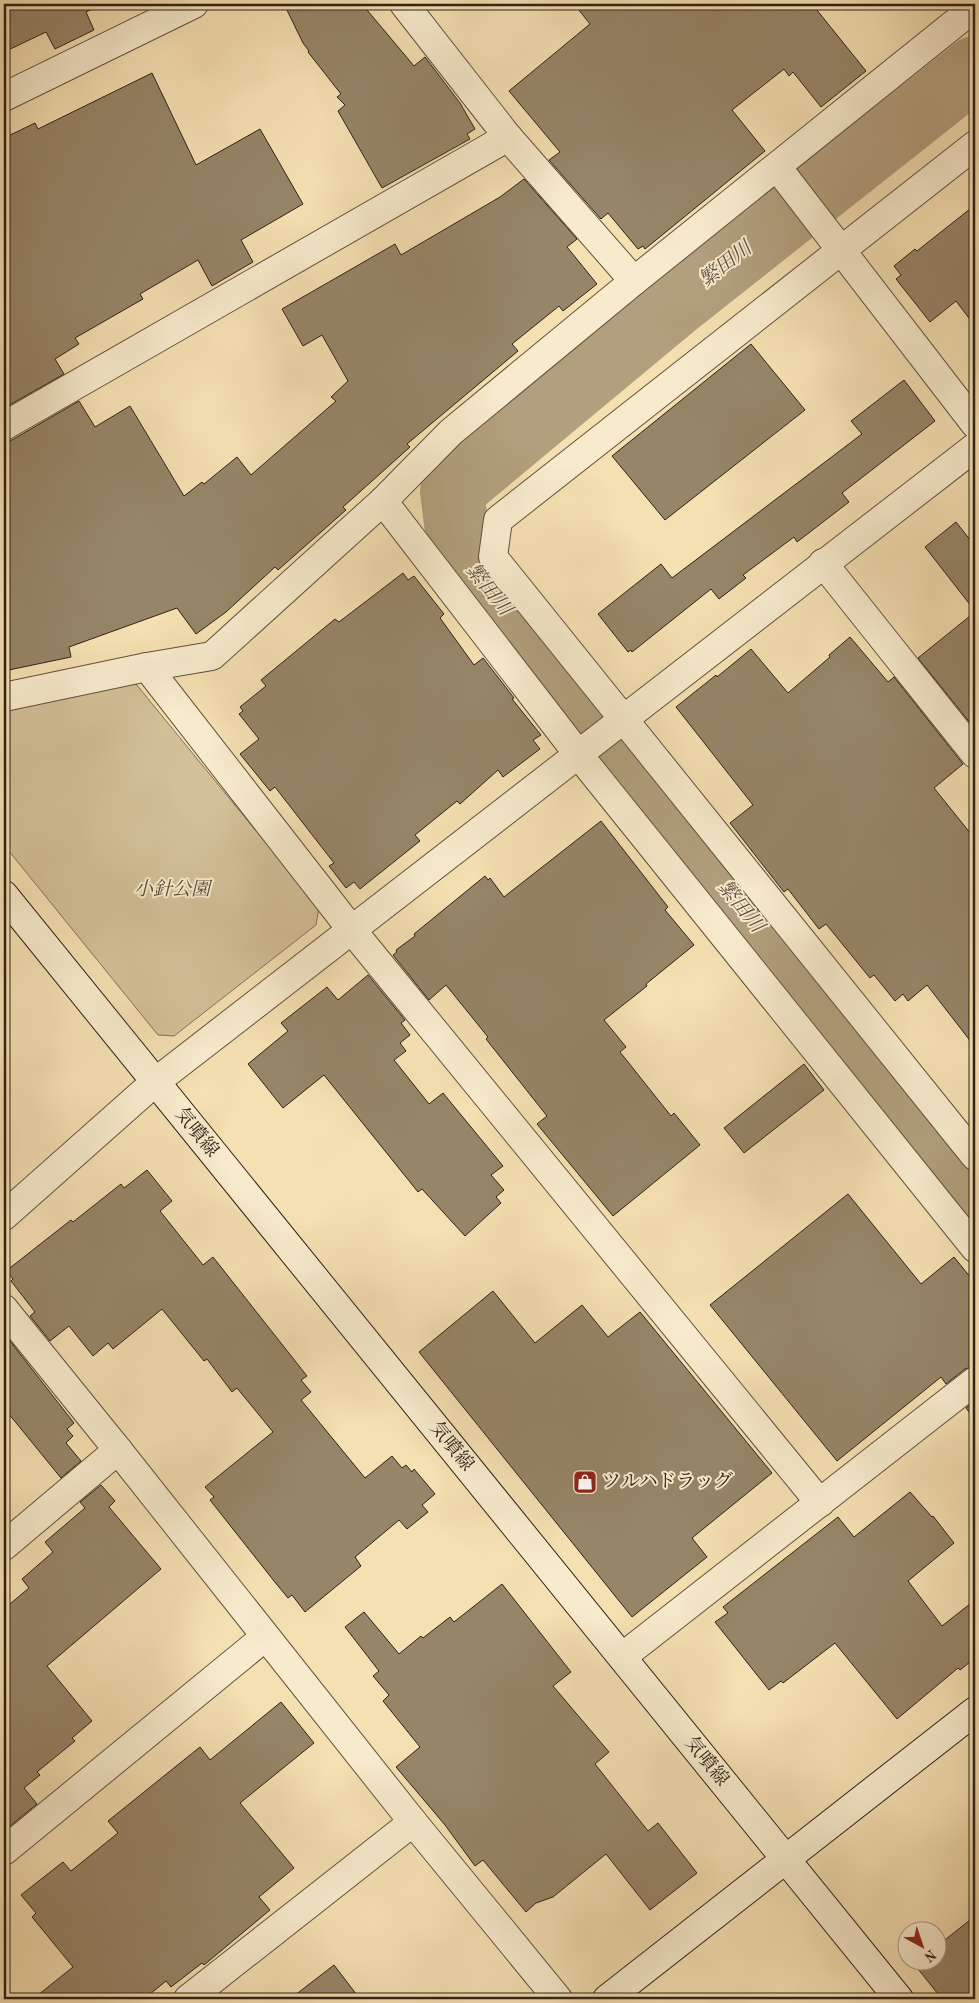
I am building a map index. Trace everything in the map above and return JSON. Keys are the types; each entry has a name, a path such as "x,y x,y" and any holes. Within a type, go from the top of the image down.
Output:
{"street":[{"path":"4,97 194,4"},
{"path":"4,698 147,667 212,656 383,501 451,432 975,7"},
{"path":"415,8 508,137 634,282"},
{"path":"4,426 508,137"},
{"path":"975,145 498,520 493,557 975,1156"},
{"path":"777,167 975,424"},
{"path":"4,1216 154,1083 975,447"},
{"path":"383,501 578,754 975,1248"},
{"path":"823,563 975,754"},
{"path":"147,667 351,929 820,1503"},
{"name":"気噴線","path":"4,895 154,1083 899,1999"},
{"path":"4,1309 412,1822 558,1999"},
{"path":"622,1657 975,1381"},
{"path":"4,1546 118,1450"},
{"path":"4,1851 265,1637"},
{"path":"607,1999 975,1711"},
{"path":"188,1999 412,1822"}],"green space":[{"name":"小針公園","path":"136,684 319,908 316,925 174,1036 158,1035 4,845 4,708 72,693"}],"building":[{"path":"4,4 103,4 86,12 94,30 55,49 46,32 4,52"},
{"path":"284,4 362,4 414,66 425,57 460,103 475,129 467,134 470,139 382,188 338,111 345,105 337,97 341,94 308,52"},
{"path":"574,4 812,4 866,71 821,107 793,72 789,76 784,69 732,110 765,151 645,249 643,246 638,249 608,213 601,219 549,160 560,152 509,91 590,24"},
{"path":"152,73 196,165 260,129 303,204 241,240 253,262 212,286 198,260 140,294 143,299 75,338 79,344 55,359 64,374 4,408 4,138 35,123 38,129"},
{"path":"524,179 577,239 567,247 597,284 563,311 559,306 512,344 518,351 407,444 410,447 343,507 346,510 278,570 275,567 226,612 196,634 177,608 69,647 71,657 4,671 4,442 12,440 79,401 95,427 130,406 184,496 202,482 204,484 237,457 251,475 336,401 331,397 348,381 322,335 303,346 282,309 395,244 401,255 500,197"},
{"path":"975,205 975,326 956,301 930,322 896,279 901,275 894,266 915,249 917,251"},
{"path":"751,344 805,410 665,520 612,456"},
{"path":"904,380 935,421 842,493 849,502 797,542 794,537 743,575 746,578 719,599 711,589 632,652 631,650 628,652 598,614 661,564 672,578 862,434 851,421"},
{"path":"956,522 975,546 975,611 925,547"},
{"path":"403,573 408,580 414,576 444,614 440,618 474,665 483,658 514,698 512,699 541,735 533,740 540,749 503,777 498,770 460,804 457,801 415,835 420,841 360,889 354,882 346,888 329,866 334,863 275,787 270,791 240,754 259,739 239,714 243,711 240,707 266,686 261,680 335,619 339,622"},
{"path":"975,612 975,729 918,658"},
{"path":"850,637 888,682 894,677 963,764 934,788 975,839 975,1047 927,985 908,1001 903,994 895,1001 874,975 870,978 826,924 819,929 788,889 784,892 730,823 753,805 676,707 751,649 788,693"},
{"path":"601,821 668,907 665,910 694,945 604,1020 626,1047 620,1052 671,1116 674,1113 700,1145 613,1216 537,1124 547,1116 486,1039 488,1037 446,985 429,1000 393,955 397,952 396,950 415,936 414,934 485,876 488,880 490,878 504,897"},
{"path":"368,975 405,1020 401,1023 410,1035 400,1043 406,1051 394,1060 429,1104 443,1093 503,1166 491,1175 504,1190 496,1197 501,1203 465,1236 422,1189 418,1192 324,1075 283,1108 248,1064 288,1031 281,1023 327,987 338,1000"},
{"path":"804,1064 824,1090 744,1153 724,1128"},
{"path":"147,1170 172,1201 160,1211 203,1265 213,1257 307,1376 301,1380 311,1392 301,1400 365,1478 392,1456 402,1468 406,1465 412,1472 414,1469 435,1494 422,1505 428,1512 407,1529 399,1520 355,1557 361,1566 305,1612 292,1595 288,1598 274,1581 210,1500 214,1497 205,1487 273,1432 237,1388 232,1392 207,1359 204,1361 162,1309 113,1349 108,1343 93,1356 69,1326 50,1341 30,1316 35,1312 11,1281 13,1279 6,1271 121,1184 124,1188"},
{"path":"848,1194 921,1284 954,1257 975,1283 975,1366 965,1369 946,1384 941,1377 837,1461 710,1305"},
{"name":"ツルハドラッグ","path":"493,1291 535,1343 582,1305 608,1337 640,1312 772,1473 692,1538 707,1557 632,1617 419,1352"},
{"path":"4,1336 6,1336 74,1423 67,1429 73,1436 66,1443 81,1461 61,1478 4,1408"},
{"path":"975,1401 975,1420 966,1408"},
{"path":"101,1485 115,1501 109,1507 161,1569 47,1666 92,1721 72,1738 75,1741 37,1772 40,1775 24,1788 37,1804 4,1831 4,1609 29,1588 22,1579 53,1552 45,1542 85,1508 80,1502"},
{"path":"910,1492 933,1516 954,1543 908,1581 942,1626 975,1600 975,1658 960,1670 958,1668 897,1719 835,1643 783,1683 781,1681 769,1690 715,1622 728,1613 723,1607 838,1517 854,1537"},
{"path":"502,1584 571,1672 553,1686 609,1752 595,1764 648,1831 658,1823 697,1873 650,1910 606,1854 553,1897 536,1903 526,1912 483,1860 475,1866 445,1825 396,1767 420,1747 383,1701 389,1695 373,1676 379,1671 345,1627 364,1612 399,1654 421,1636 423,1638 450,1617 454,1622"},
{"path":"281,1702 314,1743 240,1803 294,1868 259,1897 270,1910 204,1965 202,1963 171,1987 166,1981 144,1999 33,1999 73,1967 32,1917 36,1913 21,1895 63,1862 71,1871 118,1833 108,1821 200,1747 210,1760"},
{"path":"975,1916 975,1999 942,1999 919,1970 946,1970 946,1939"},
{"path":"334,1965 360,1999 290,1999"}],"waterway":[{"name":"繁田川","path":"975,68 677,304 452,491 460,555 975,1202"}],"place":[{"name":"ツルハドラッグ","path":"585,1482"}]}
